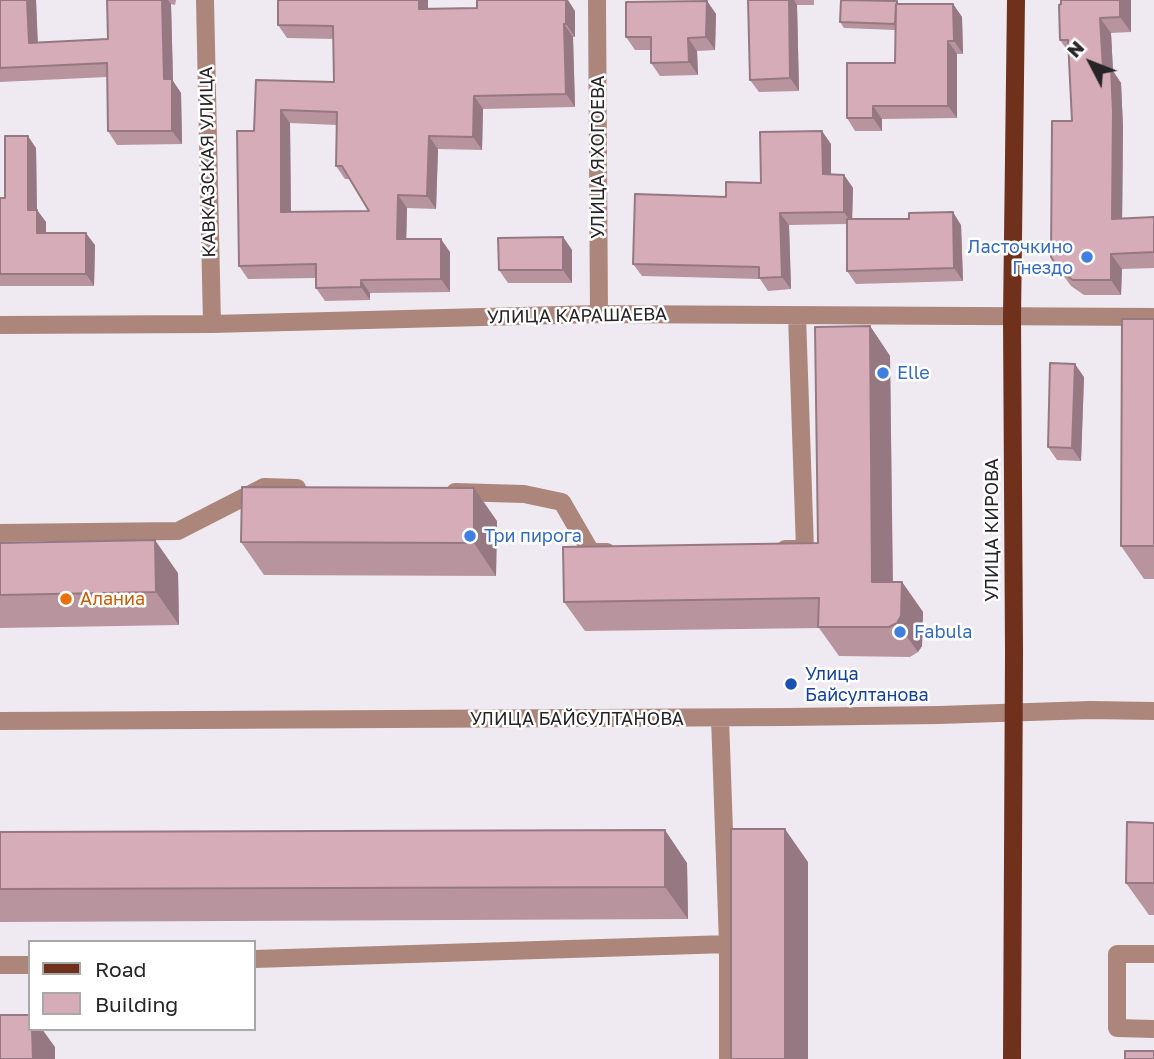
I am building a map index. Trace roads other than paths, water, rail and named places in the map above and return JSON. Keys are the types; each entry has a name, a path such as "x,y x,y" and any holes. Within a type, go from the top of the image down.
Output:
{"main road":[{"name":"УЛИЦА КИРОВА","path":"1012,1059 1016,0"}],"street":[{"name":"КАВКАЗСКАЯ УЛИЦА","path":"205,0 212,324"},
{"name":"УЛИЦА ЯХОГОЕВА","path":"597,0 599,314"},
{"name":"УЛИЦА КАРАШАЕВА","path":"0,325 212,324 599,314 1154,317"},
{"path":"765,549 805,549 797,316"},
{"path":"0,533 178,531 264,487 319,488"},
{"path":"442,492 524,494 562,502 592,552 618,551"},
{"name":"УЛИЦА БАЙСУЛТАНОВА","path":"0,721 720,718 1154,711"},
{"path":"720,718 728,944 728,1059"},
{"path":"256,959 728,944"},
{"path":"1154,954 1117,954 1117,1028 1154,1029"},
{"path":"0,965 28,965"}],"place":[{"name":"Ласточкино Гнездо","path":"1087,257"},
{"name":"Elle","path":"883,373"},
{"name":"Три пирога","path":"470,536"},
{"name":"Аланиа","path":"66,599"},
{"name":"Fabula","path":"900,632"},
{"name":"Улица Байсултанова","path":"791,684"}]}
